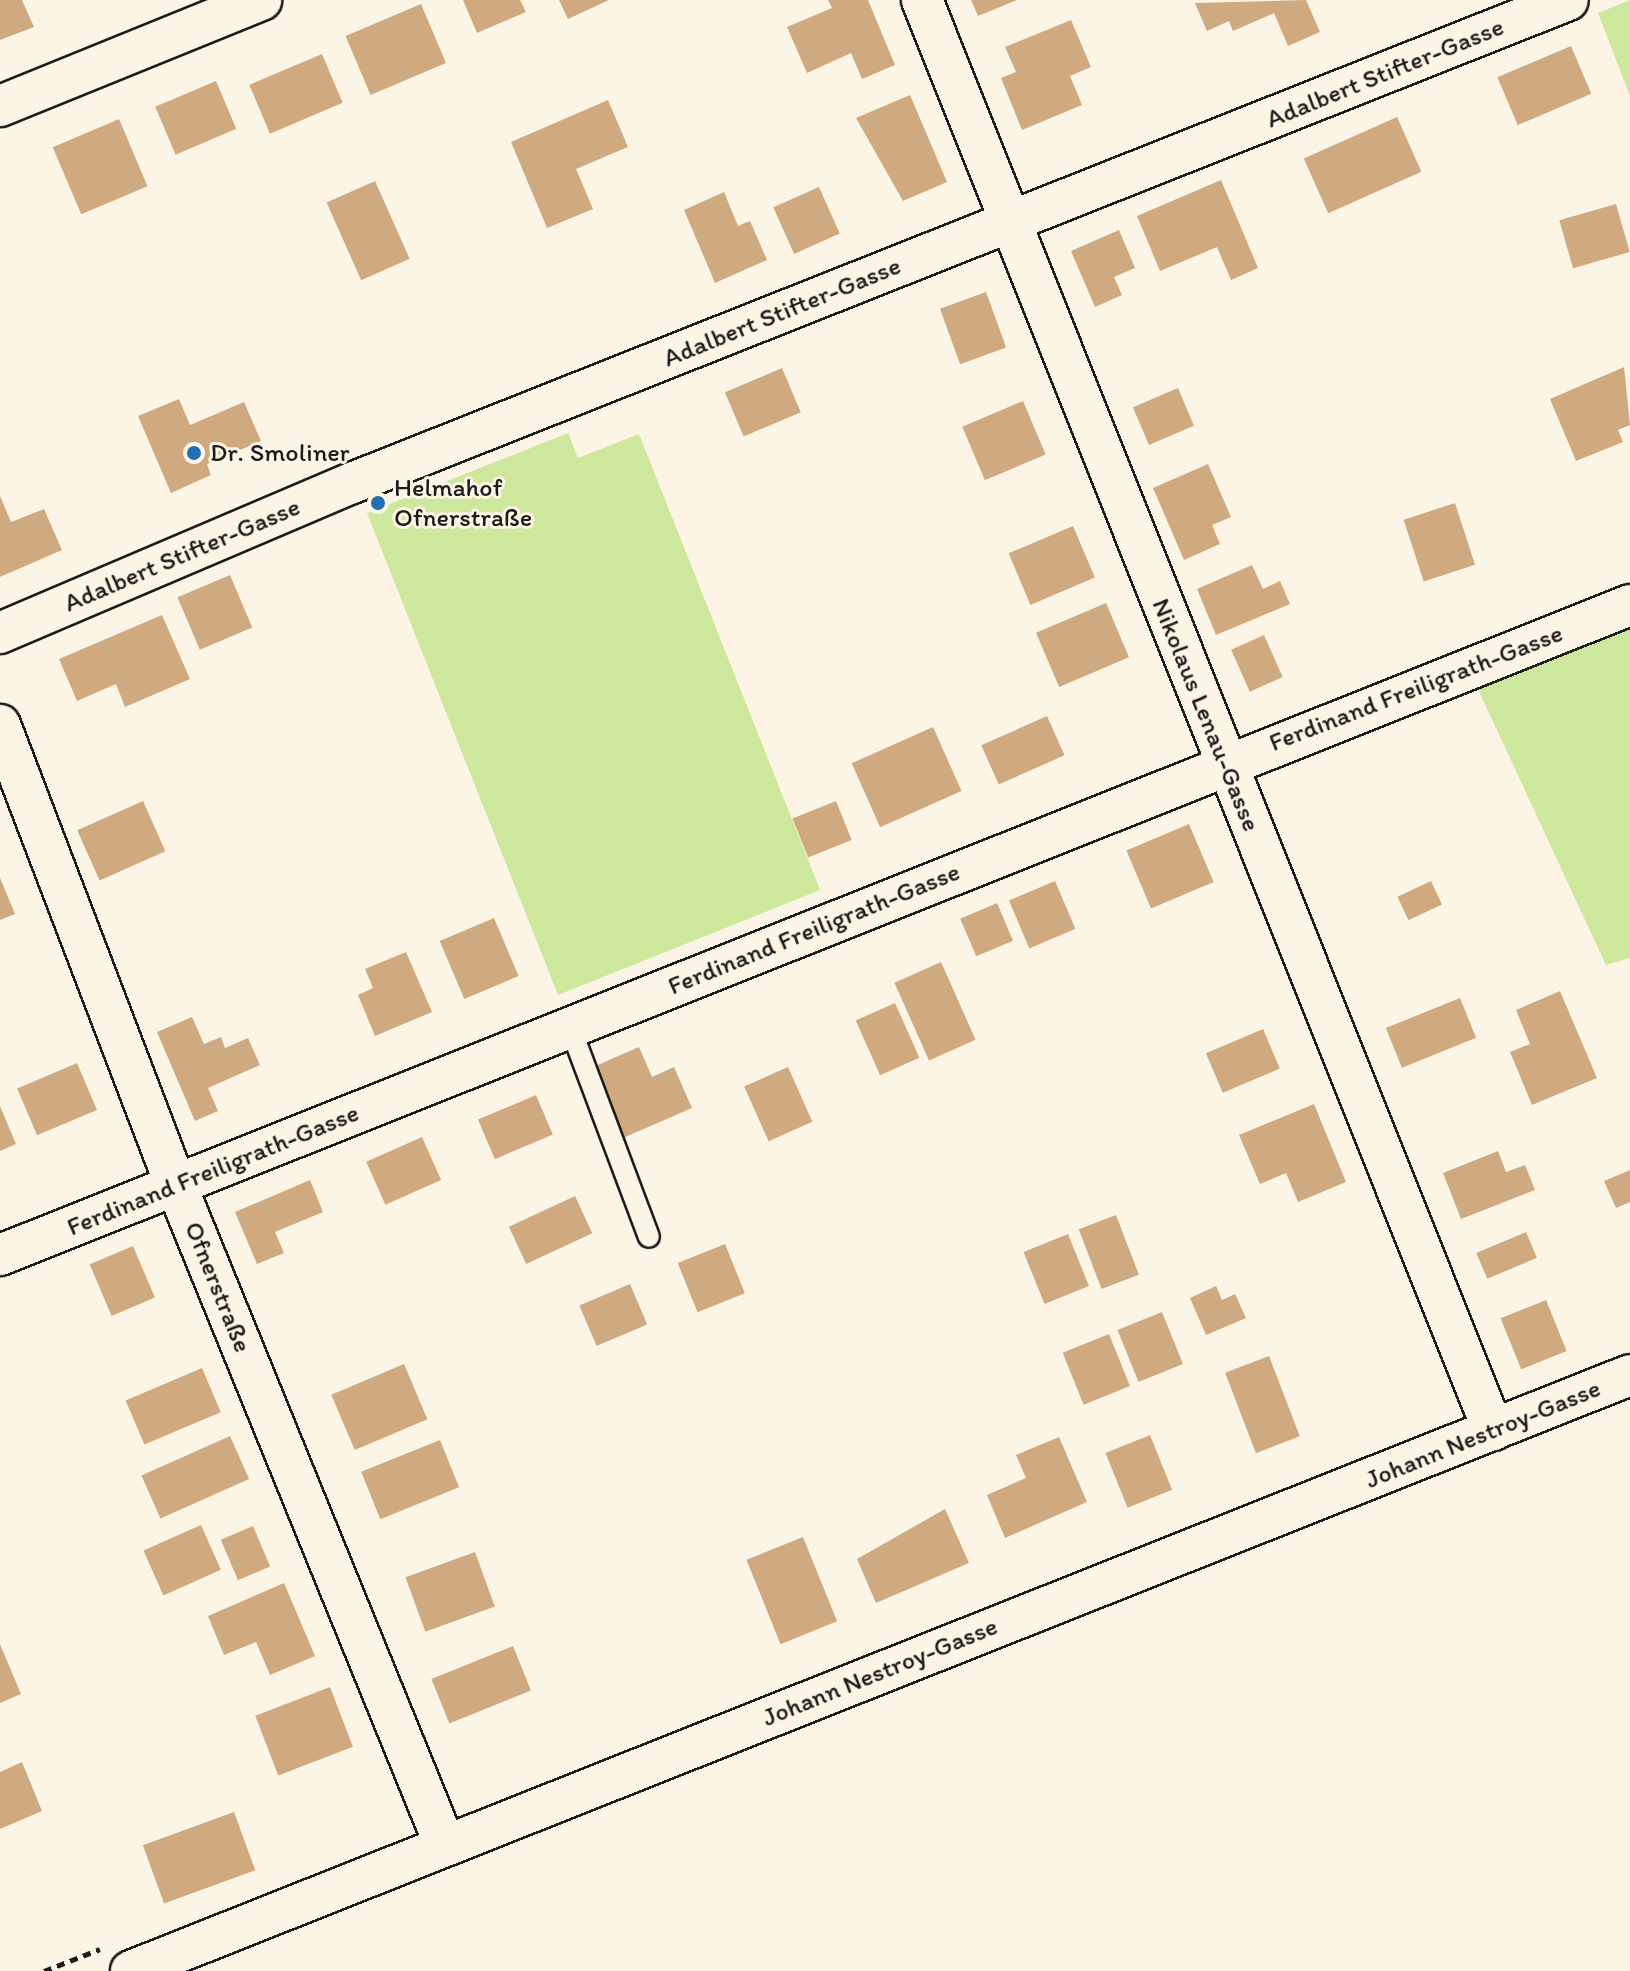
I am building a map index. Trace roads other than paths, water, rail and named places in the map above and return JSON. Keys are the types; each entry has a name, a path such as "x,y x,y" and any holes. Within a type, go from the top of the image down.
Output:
{"street":[{"path":"0,106 261,0"},
{"name":"Nikolaus Lenau-Gasse","path":"922,0 1493,1430"},
{"name":"Adalbert Stifter-Gasse","path":"0,633 352,483 1568,0"},
{"name":"Ferdinand Freiligrath-Gasse","path":"0,1255 1225,763 1630,605"},
{"name":"Ofnerstraße","path":"0,725 176,1185 445,1845"},
{"name":"Johann Nestroy-Gasse","path":"131,1971 1630,1375"}],"lane":[{"path":"570,1027 649,1237"}],"place":[{"name":"Dr. Smoliner","path":"194,453"},
{"name":"Helmahof Ofnerstraße","path":"378,503"}]}
